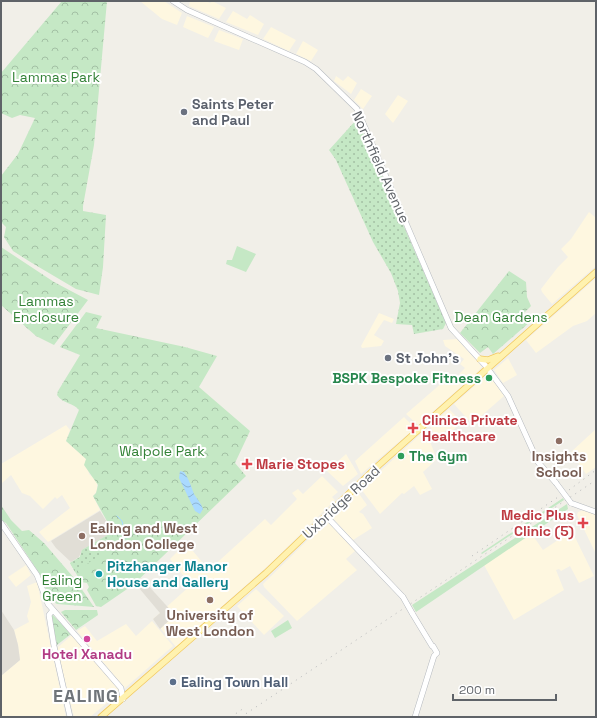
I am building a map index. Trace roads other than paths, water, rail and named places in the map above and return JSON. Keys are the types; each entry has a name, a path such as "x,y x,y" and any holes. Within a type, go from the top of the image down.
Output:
{"main road":[{"name":"Northfield Avenue","path":"173,1 192,13 305,62 316,69 357,109 451,328 488,368 510,399 538,462 574,504 596,512"},
{"name":"Uxbridge Road","path":"101,717 266,573 498,358 501,359 519,340 596,272"},
{"path":"480,359 488,360 498,358"},
{"path":"326,516 403,597 437,654 434,656 415,717"},
{"path":"1,523 37,575 42,584 46,598 54,610 121,688 123,698"},
{"path":"54,610 50,615 54,646 70,717"},
{"path":"121,688 132,691"}],"water":[{"path":"180,471 184,472 186,475 194,494 203,509 200,514 195,511 179,478"}],"waterway":[{"path":"117,516 122,521 126,538"}],"railway":[{"path":"569,490 596,470"},
{"path":"241,717 596,480"},
{"path":"472,556 561,495"},
{"path":"231,717 244,708"}],"place":[{"name":"Saints Peter and Paul","path":"184,112"},
{"name":"St John's","path":"388,358"},
{"name":"BSPK Bespoke Fitness","path":"489,378"},
{"name":"Clinica Private Healthcare","path":"413,428"},
{"name":"Insights School","path":"559,441"},
{"name":"The Gym","path":"401,456"},
{"name":"Marie Stopes","path":"247,464"},
{"name":"Medic Plus Clinic (5)","path":"583,523"},
{"name":"Ealing and West London College","path":"82,536"},
{"name":"Pitzhanger Manor House and Gallery","path":"99,574"},
{"name":"University of West London","path":"210,600"},
{"name":"Hotel Xanadu","path":"87,639"},
{"name":"Ealing Town Hall","path":"173,682"}],"district":[{"name":"EALING","path":"86,695"}],"park label":[{"name":"Lammas Park","path":"56,77"},
{"name":"Lammas Enclosure","path":"46,310"},
{"name":"Dean Gardens","path":"501,317"},
{"name":"Walpole Park","path":"162,451"},
{"name":"Ealing Green","path":"62,588"}]}
